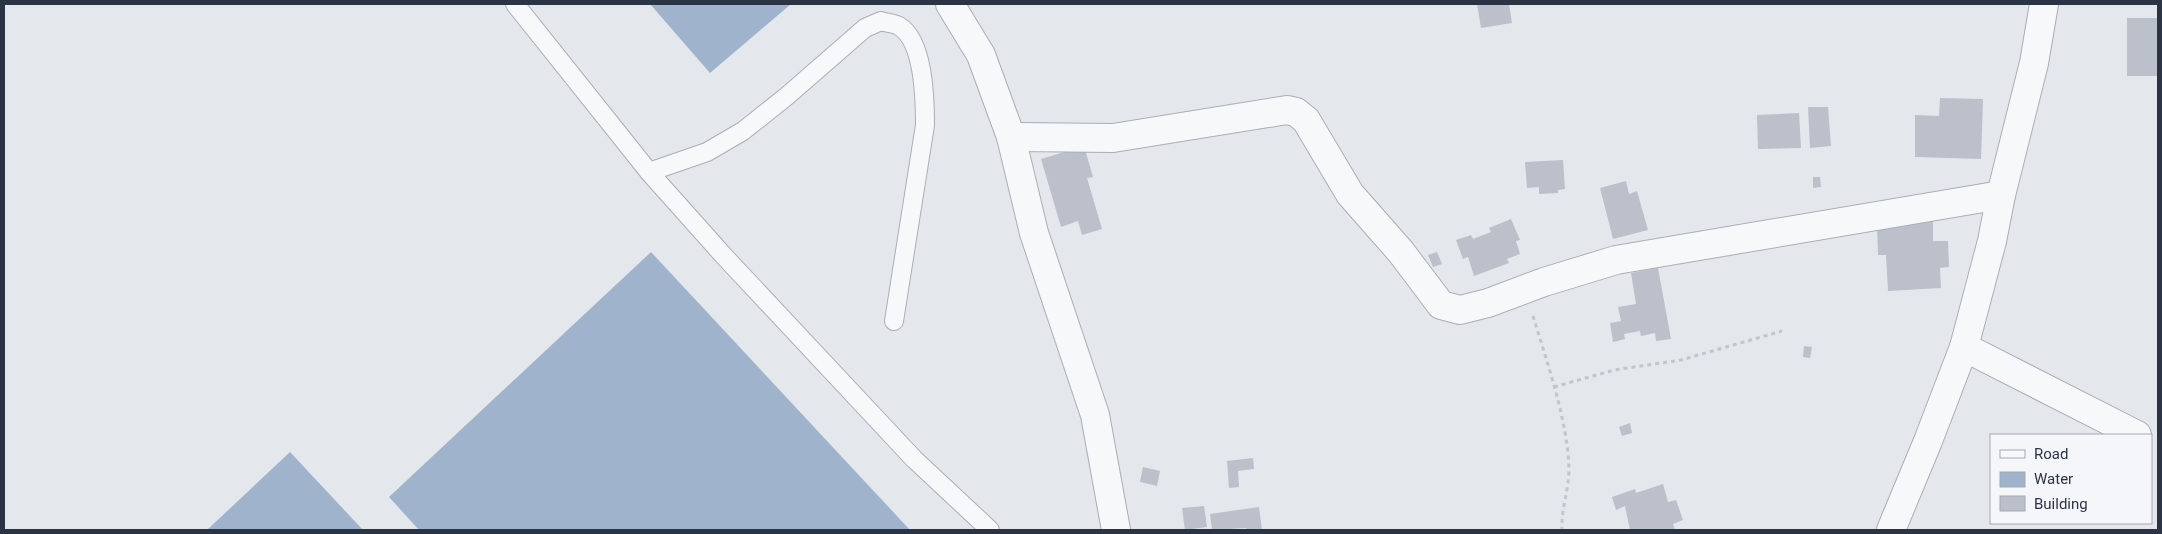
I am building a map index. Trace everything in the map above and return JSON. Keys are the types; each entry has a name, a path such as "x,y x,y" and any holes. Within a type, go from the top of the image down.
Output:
{"street":[{"path":"950,4 981,55 1011,137 1034,233 1095,415 1116,530"},
{"path":"1891,530 1964,347 1992,241 2001,195 2034,63 2044,4"},
{"path":"1011,137 1113,138 1278,111 1296,112 1306,120 1350,194 1401,252 1441,305 1460,310 1488,303 1524,289 1616,260 2001,195"},
{"path":"1964,347 2135,434"}],"lane":[{"path":"515,4 649,172 723,255 914,459 990,530"},
{"path":"649,172 707,152 743,131 787,96 865,28 881,21 900,27 910,38 922,68 925,94 924,125 894,321"}],"path":[{"path":"1524,289 1554,387 1566,443 1569,469 1562,515 1562,530"},
{"path":"1554,387 1614,370 1680,360 1782,331"}],"water":[{"path":"650,4 791,4 710,73"},
{"path":"651,252 910,530 419,530 389,497"},
{"path":"290,452 363,530 207,530"}],"building":[{"path":"1477,4 1509,4 1512,23 1481,28"},
{"path":"2127,18 2158,18 2158,76 2127,76"},
{"path":"1940,98 1983,99 1981,159 1915,157 1915,115 1939,116"},
{"path":"1808,107 1828,107 1831,146 1810,148"},
{"path":"1799,113 1801,148 1758,149 1757,115"},
{"path":"1084,146 1093,177 1087,178 1102,229 1082,235 1078,221 1061,227 1041,159"},
{"path":"1563,160 1565,189 1558,190 1558,193 1539,194 1539,187 1527,188 1525,162"},
{"path":"1813,177 1820,177 1821,187 1813,188"},
{"path":"1626,181 1629,194 1637,191 1648,230 1613,239 1600,188"},
{"path":"1511,219 1520,240 1516,241 1520,254 1507,259 1509,263 1474,276 1468,257 1463,259 1456,240 1471,235 1473,239 1491,232 1489,228"},
{"path":"1933,221 1933,241 1948,241 1949,267 1940,268 1941,288 1888,291 1886,255 1878,255 1877,223"},
{"path":"1437,252 1442,264 1433,267 1428,255"},
{"path":"1658,268 1671,339 1656,341 1655,333 1641,336 1640,331 1624,334 1625,339 1613,342 1610,323 1621,321 1618,307 1636,304 1631,273"},
{"path":"1804,346 1812,347 1810,358 1803,357"},
{"path":"1630,423 1632,433 1622,436 1619,427"},
{"path":"1253,458 1254,469 1238,471 1239,487 1229,488 1227,461"},
{"path":"1143,467 1160,471 1157,486 1140,482"},
{"path":"1663,484 1668,502 1676,500 1683,520 1673,524 1675,530 1630,530 1625,506 1616,510 1612,497 1635,489 1636,493"},
{"path":"1204,506 1207,527 1185,530 1182,508"},
{"path":"1259,507 1262,530 1247,530 1246,528 1212,530 1210,514"}]}
